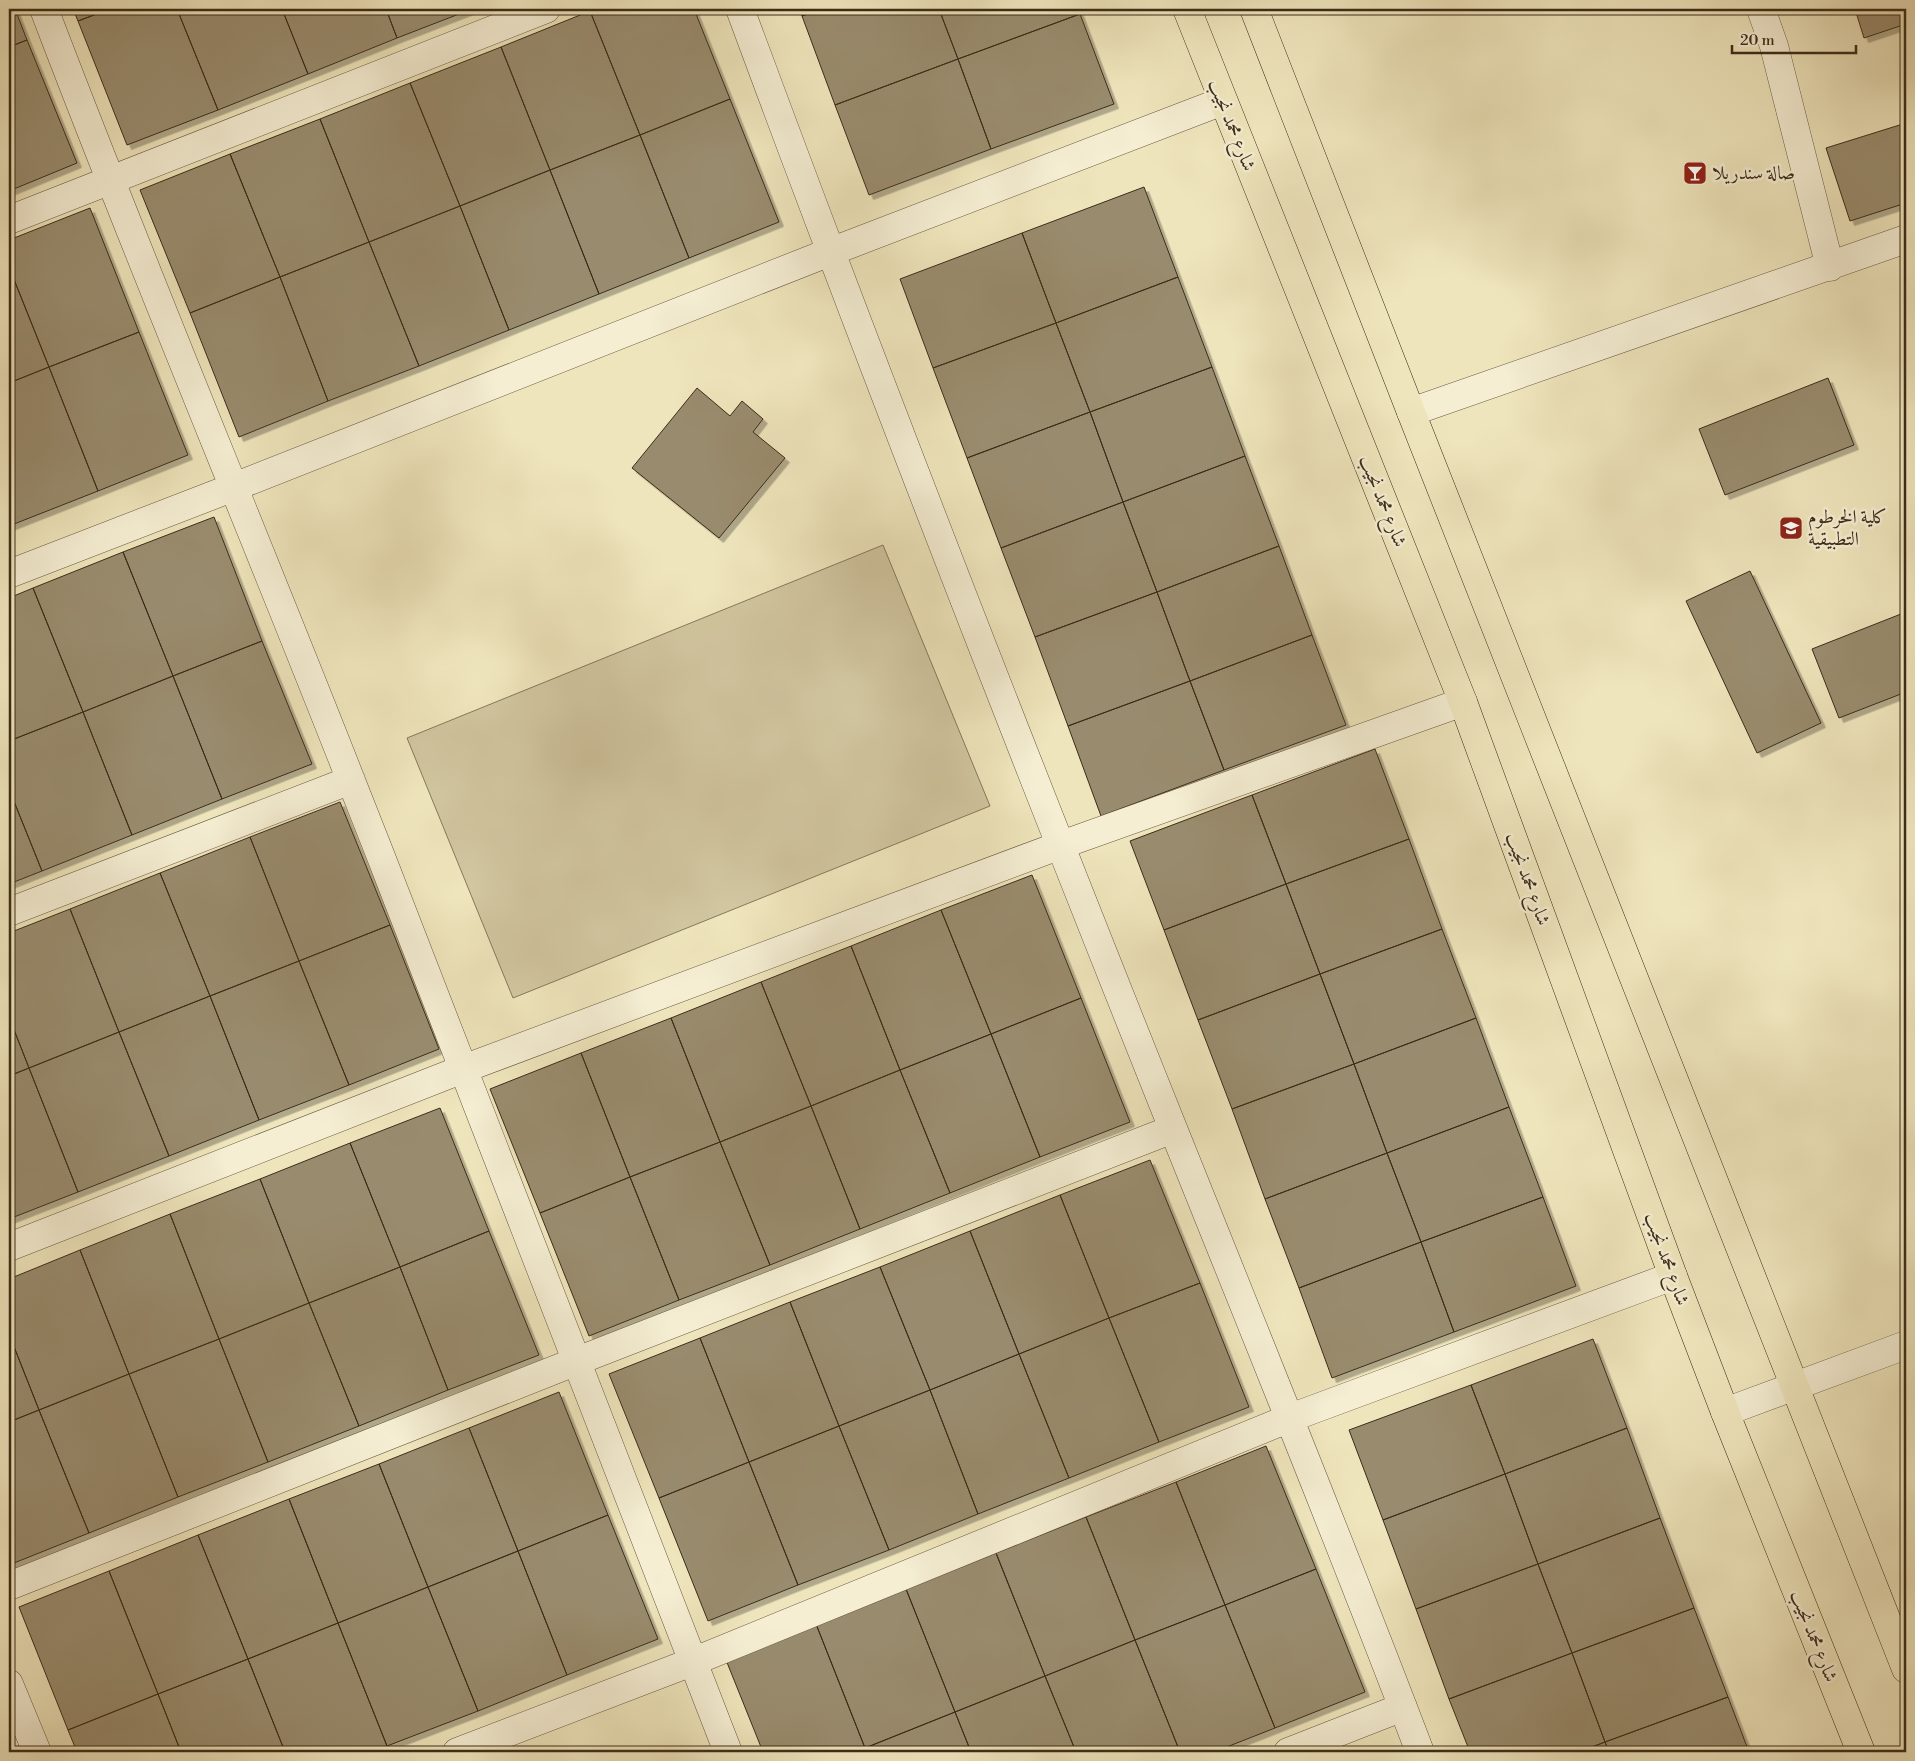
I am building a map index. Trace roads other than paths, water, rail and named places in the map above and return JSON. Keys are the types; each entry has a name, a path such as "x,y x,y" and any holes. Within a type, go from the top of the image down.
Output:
{"main road":[{"name":"شارع محمد نجيب","path":"1187,9 1222,101 1463,702 1673,1276 1725,1412 1861,1752"},
{"path":"1254,9 1906,1669"}],"street":[{"path":"44,9 109,181 234,487 350,780 728,1752"},
{"path":"9,220 546,9"},
{"path":"740,9 830,252 1061,845 1290,1418 1420,1752"},
{"path":"1761,9 1774,46 1830,267"},
{"path":"9,574 830,252 1222,101"},
{"path":"1411,412 1906,240"},
{"path":"9,1247 463,1069 1061,845 1463,702"},
{"path":"9,912 350,780"},
{"path":"9,1586 577,1361 1173,1129"},
{"path":"457,1752 692,1662 1290,1418 1673,1276"},
{"path":"1725,1412 1906,1345"},
{"path":"9,1684 37,1752"},
{"path":"1288,1752 1403,1707"}],"place":[{"name":"صالة سندريلا","path":"1695,173"},
{"name":"كلية الخرطوم التطبيقية","path":"1791,528"}]}
